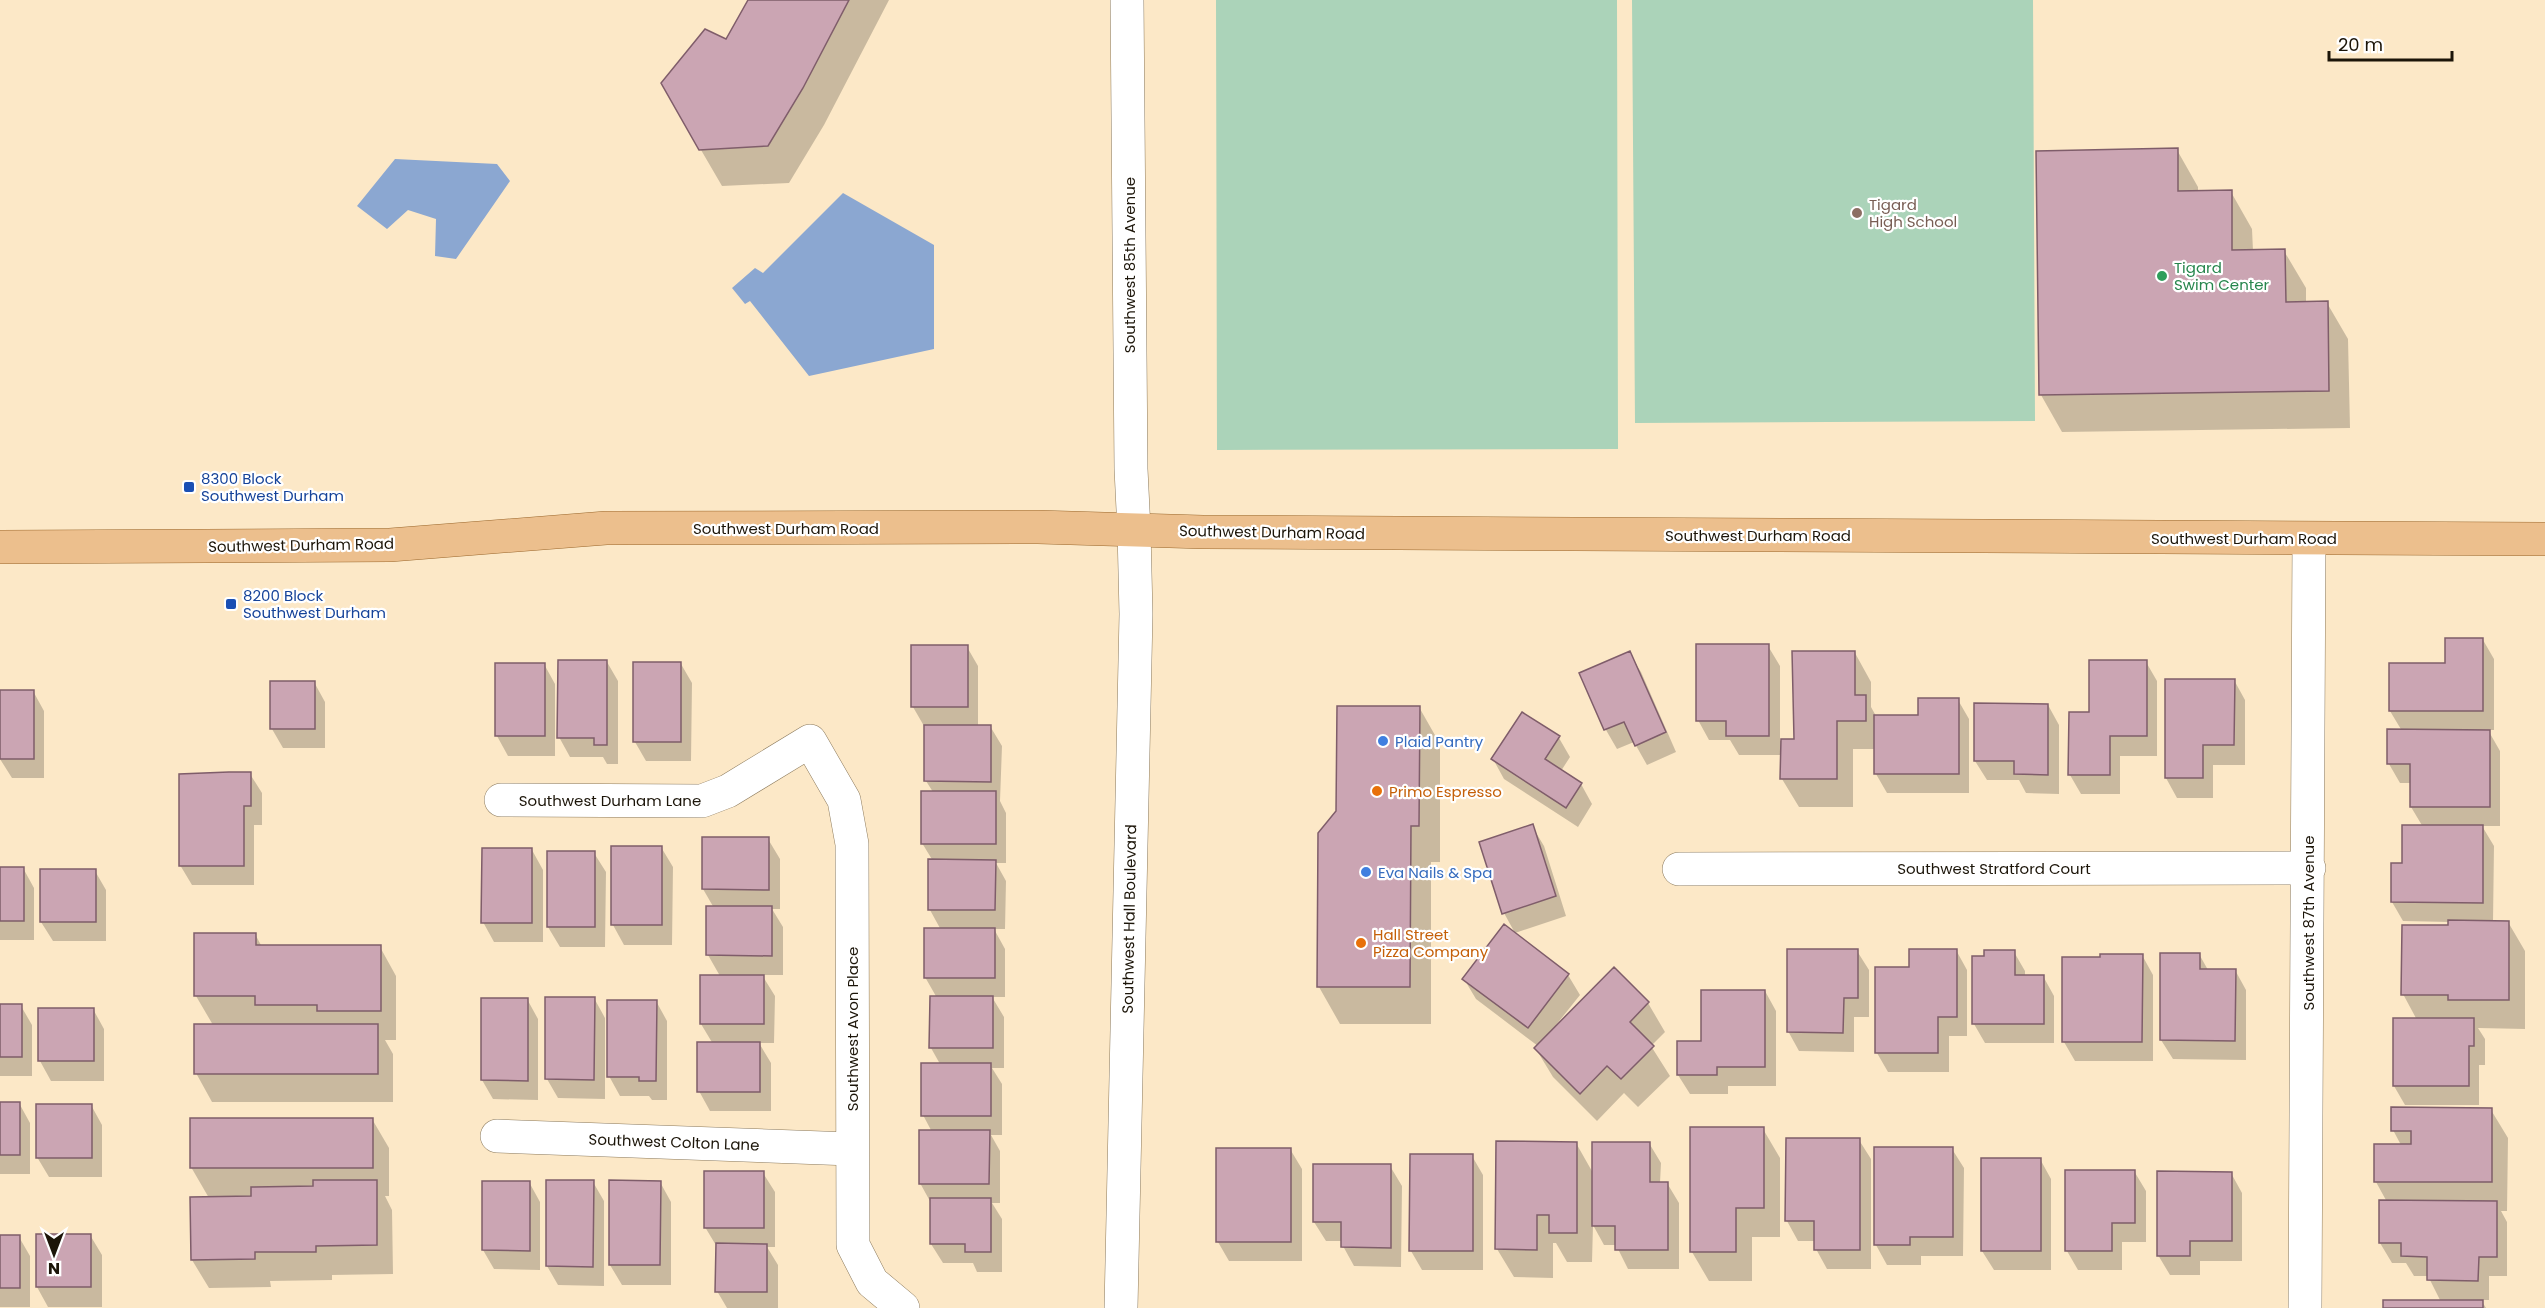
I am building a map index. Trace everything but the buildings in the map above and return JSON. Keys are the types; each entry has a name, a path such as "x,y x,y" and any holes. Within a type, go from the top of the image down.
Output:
{"main road":[{"name":"Southwest Durham Road","path":"0,547 390,545 606,528 1038,527 1134,530 2545,539"}],"street":[{"name":"Southwest 85th Avenue","path":"1127,0 1131,469 1134,530"},
{"name":"Southwest Hall Boulevard","path":"1120,1308 1136,614 1134,530"},
{"name":"Southwest 87th Avenue","path":"2305,1308 2309,539"},
{"name":"Southwest Durham Lane","path":"501,800 702,801 728,791 810,741"},
{"name":"Southwest Avon Place","path":"810,741 844,800 852,844 853,1245 872,1282 903,1308"},
{"name":"Southwest Stratford Court","path":"1679,869 2309,868"},
{"name":"Southwest Colton Lane","path":"497,1136 851,1149"}],"green space":[{"path":"1216,0 1617,0 1618,449 1217,450"},
{"path":"1632,0 2033,0 2035,421 1635,423"}],"water":[{"path":"395,159 497,164 510,181 456,259 435,256 436,219 408,210 387,229 357,206"},
{"path":"843,193 934,245 934,349 809,376 750,301 745,304 732,288 755,268 763,273"}],"place":[{"name":"Tigard High School","path":"1857,213"},
{"name":"Tigard Swim Center","path":"2162,276"},
{"name":"8300 Block Southwest Durham","path":"189,487"},
{"name":"8200 Block Southwest Durham","path":"231,604"},
{"name":"Plaid Pantry","path":"1383,741"},
{"name":"Primo Espresso","path":"1377,791"},
{"name":"Eva Nails & Spa","path":"1366,872"},
{"name":"Hall Street Pizza Company","path":"1361,943"}]}
